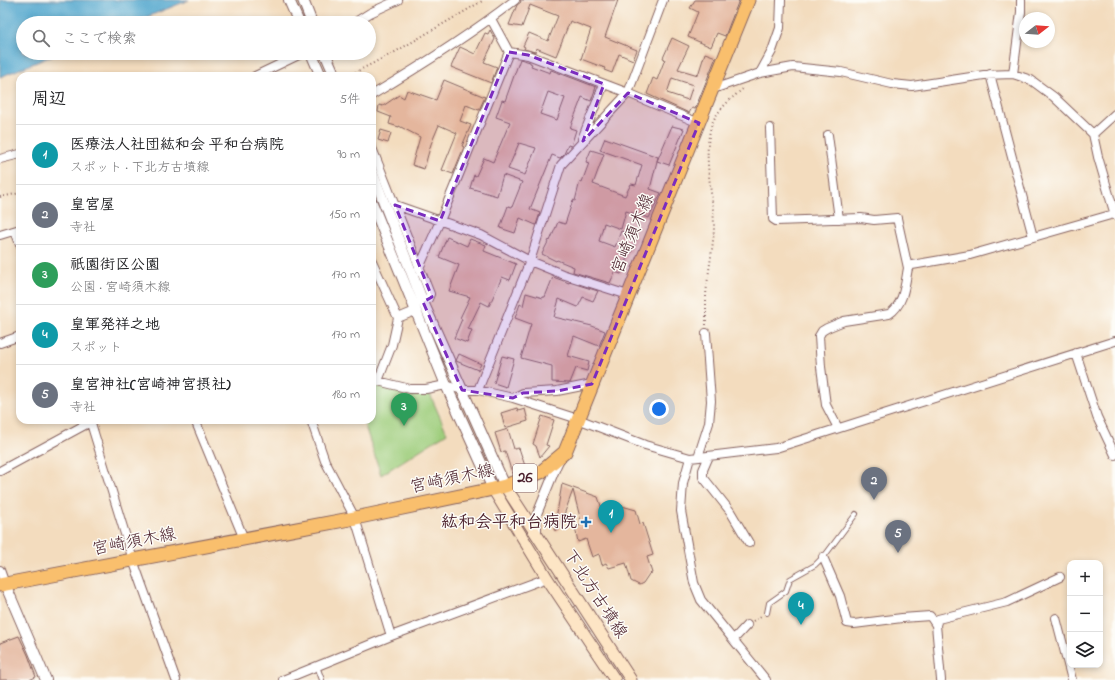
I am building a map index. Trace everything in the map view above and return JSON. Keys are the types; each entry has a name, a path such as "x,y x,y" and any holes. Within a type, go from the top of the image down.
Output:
{"main road":[{"name":"宮崎須木線","path":"3,585 355,518 499,487 541,472 565,452 748,0"},
{"name":"下北方古墳線","path":"499,487 537,536 631,680"},
{"name":"下北方古墳線","path":"499,487 547,578 615,680"}],"street":[{"path":"289,0 296,16"},
{"path":"303,0 309,16"},
{"path":"365,16 398,0"},
{"path":"376,93 406,75 491,19 515,0"},
{"path":"478,390 530,261 561,165 628,93 663,0"},
{"path":"760,73 772,51 780,28 781,0"},
{"path":"1013,74 1021,12 1021,0"},
{"path":"491,19 509,52"},
{"path":"509,52 528,55 628,93 699,123"},
{"path":"419,268 440,221 509,52"},
{"path":"263,72 288,60"},
{"path":"315,60 319,72"},
{"path":"328,60 333,72"},
{"path":"713,89 760,73 793,67 841,72 892,84 912,86 990,74 1013,74 1031,80 1054,97 1094,134 1098,157 1114,215 970,255 912,265 908,268"},
{"path":"990,74 1034,237"},
{"path":"581,143 604,84"},
{"path":"1094,134 1115,114"},
{"path":"770,128 772,219 776,221 861,218 874,220 898,218 908,268 900,302 894,311 889,314 844,321 827,328 822,331 819,336 826,405 838,428"},
{"path":"828,135 839,219"},
{"path":"0,159 16,155"},
{"path":"376,158 430,294 428,299 423,302"},
{"path":"376,182 423,302 462,390 499,487"},
{"path":"395,205 481,235 530,261 562,274 628,295"},
{"path":"376,213 446,385 499,487"},
{"path":"0,235 16,230"},
{"path":"376,270 398,318 392,345 376,379"},
{"path":"398,318 415,311"},
{"path":"706,333 711,401 709,422 683,483 681,511 694,583 701,600 766,680"},
{"path":"0,343 16,337"},
{"path":"376,381 410,389 426,389 446,385 462,390 478,390 513,398 578,419 645,445 694,458 776,448 1115,340"},
{"path":"1076,353 1097,417 1115,455"},
{"path":"513,398 523,393 558,392 592,384"},
{"path":"0,471 86,424"},
{"path":"93,424 133,560 176,680"},
{"path":"197,424 244,539"},
{"path":"312,424 325,461 355,518 390,636"},
{"path":"537,536 537,514 557,465 565,452"},
{"path":"709,456 703,470 703,477 730,511 749,543"},
{"path":"823,557 840,596 847,623 854,624 930,616 936,625"},
{"path":"0,570 3,585 46,680"},
{"path":"283,680 390,636 547,578"},
{"path":"942,680 936,625 938,619 1007,602 1060,578"},
{"path":"1056,618 1072,680"},
{"path":"734,639 747,625"}],"lane":[{"path":"767,613 769,603 786,591 790,579 815,565 823,557 856,514"},
{"path":"317,666 322,680"}],"path":[{"path":"356,72 395,52 484,0"},
{"path":"706,333 706,294 711,264 714,228 712,192 707,152 711,126 725,104 746,86"},
{"path":"0,198 16,194"},
{"path":"747,625 767,613"}],"highlighted area":[{"path":"509,52 528,55 604,84 583,141 628,93 699,123 592,384 557,391 523,393 513,398 462,390 423,302 432,297 395,205 440,221"}],"green space":[{"path":"376,386 406,391 429,392 447,433 381,475 364,424 376,424"}],"water":[{"path":"0,0 189,0 149,16 16,16 16,60 42,60 0,77"}],"building":[{"path":"520,0 618,0 605,37 637,50 633,60 619,54 612,73 604,70 605,68 581,59 591,29 570,21 556,56 536,48 535,52 524,49 525,47 523,46 529,33 548,41 558,16 530,5 522,27 509,25 517,5 521,2"},
{"path":"695,0 739,0 725,36 717,33 711,47 688,37 698,12 690,8"},
{"path":"490,30 495,39 484,62 497,67 491,83 451,67 460,47 475,54 485,33 488,34"},
{"path":"672,38 689,46 678,69 698,75 705,53 716,57 695,109 692,108 689,113 647,94 653,78 657,80 665,59 663,58","holes":["672,78 693,85 688,100 667,93"]},
{"path":"520,59 530,62 532,64 531,66 550,73 551,70 596,87 591,101 582,97 570,128 576,130 571,146 568,145 564,154 560,158 552,155 530,209 540,213 536,225 520,218 515,233 500,228 508,206 512,207 522,182 503,175 497,196 470,188 474,175 476,176 484,158 493,162 510,122 496,117 502,100 505,101","holes":["548,92 565,98 557,120 540,114","519,143 536,148 525,175 508,169"]},
{"path":"444,80 485,97 479,110 466,105 460,121 471,125 462,146 464,147 453,174 442,170 457,133 439,125 431,144 424,169 412,165 420,137 399,126 389,124 391,117 378,112 379,105 383,106 399,95 404,98 407,90 436,100"},
{"path":"672,126 684,129 669,165 657,161"},
{"path":"381,130 391,133 388,143 378,140"},
{"path":"605,138 658,157 650,189 661,193 649,218 626,211 621,229 604,223 599,241 615,247 621,231 637,237 631,253 629,252 621,274 615,272 610,283 573,272 574,267 557,260 556,261 542,254 549,240 550,241 558,222 565,224 573,200 575,201 580,181 582,182 589,163 586,162 591,150 604,154 593,184 625,196 631,184 636,185 642,165 600,150"},
{"path":"447,237 467,246 470,239 486,245 484,251 516,264 510,280 502,277 489,306 481,302 468,329 472,330 467,343 454,338 462,319 460,318 470,297 449,291 459,265 439,257"},
{"path":"553,277 598,291 593,301 583,297 578,307 559,299 554,317 592,326 605,331 599,346 574,336 568,356 589,362 587,371 576,368 570,383 552,382 552,366 521,358 531,324 515,318 520,304 523,306 526,293 543,298 545,297"},
{"path":"459,354 481,364 478,370 456,361"},
{"path":"502,356 514,359 506,387 494,383"},
{"path":"517,408 518,411 525,409 528,421 505,428 501,413"},
{"path":"542,416 554,420 546,445 549,446 540,457 536,446 533,444"},
{"path":"508,429 514,449 519,448 526,469 512,473 505,451 501,452 495,433"},
{"path":"562,484 598,497 603,512 622,506 636,510 640,524 643,523 653,555 647,557 652,573 649,574 643,583 639,585 631,581 626,563 609,568 606,563 602,565 599,554 592,557 586,539 578,542 575,527 582,525 573,490 558,531 554,530"},
{"path":"19,636 36,677 29,680 0,680 0,643"}],"place":[{"name":"祇園街区公園","path":"404,426"},
{"name":"皇宮屋","path":"874,500"},
{"name":"紘和会平和台病院","path":"586,522"},
{"name":"医療法人社団紘和会 平和台病院","path":"611,533"},
{"name":"皇宮神社(宮崎神宮摂社)","path":"898,553"},
{"name":"皇軍発祥之地","path":"801,625"}]}
